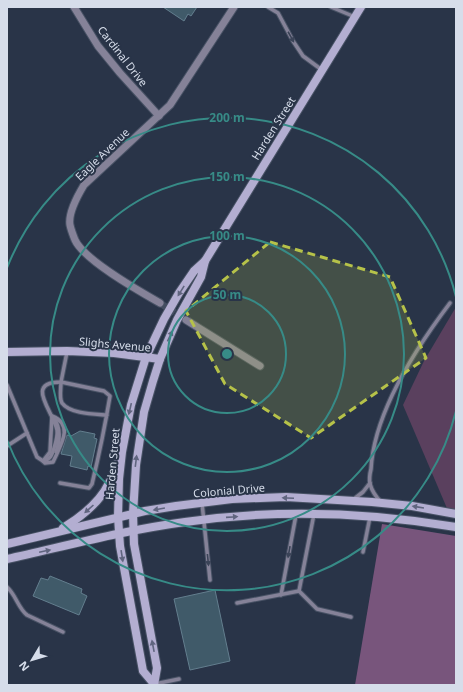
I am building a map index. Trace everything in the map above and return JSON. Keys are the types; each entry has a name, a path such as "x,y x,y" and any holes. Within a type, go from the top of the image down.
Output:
{"main road":[{"name":"Harden Street","path":"154,685 143,671 125,577 119,534 119,479 122,452 131,405 146,357 164,319 179,293 194,271 205,260 361,7"},
{"name":"Harden Street","path":"154,685 157,668 139,576 133,531 136,465 139,440 144,412 160,359 177,320 201,277 205,260"},
{"name":"Slighs Avenue","path":"7,352 68,351 114,353 160,359"},
{"path":"59,532 99,499 110,483 122,452"},
{"name":"Colonial Drive","path":"7,544 118,517 176,506 232,499 286,497 382,503 412,506 456,514"},
{"path":"7,559 133,531 184,522 228,517 341,514 398,518 456,527"}],"street":[{"name":"Cardinal Drive","path":"74,7 98,46 125,79 159,116"},
{"name":"Eagle Avenue","path":"160,303 113,274 90,257 75,241 69,224 75,199 84,186 170,105 234,7"},
{"path":"188,321 260,366"}],"lane":[{"path":"268,7 278,13 303,56 322,70"},
{"path":"331,7 355,17"},
{"path":"382,503 375,495 370,483 371,456 376,440 389,402 410,363 450,303"},
{"name":"Slighs Avenue","path":"68,351 61,382 60,396 62,403 71,411 107,415"},
{"path":"46,461 51,457 56,442 57,431 44,399 42,390 44,386 48,383 61,382 104,391 110,396 92,484 89,488 60,483"},
{"path":"7,385 37,457 46,461 46,463 53,462 64,437 64,427 59,419 52,416"},
{"path":"7,446 27,433"},
{"path":"350,501 363,492 370,483"},
{"path":"202,503 210,580"},
{"path":"281,594 296,514"},
{"path":"299,591 314,514"},
{"path":"363,552 370,516"},
{"path":"7,588 14,596 23,612 63,632"},
{"path":"237,603 299,591"},
{"path":"299,591 317,609 351,617"},
{"path":"154,685 180,679"}],"highlighted area":[{"path":"270,242 390,277 426,358 311,438 225,384 186,311"}],"shaded area":[{"path":"456,307 456,514 449,513 403,405 424,361"},
{"path":"382,524 456,536 456,685 355,685"}],"building":[{"path":"163,7 197,7 191,16 188,14 184,21"},
{"path":"80,431 95,434 94,438 97,439 91,467 88,466 87,470 70,466 72,456 61,454 67,435 71,436"},
{"path":"50,576 82,589 81,593 87,596 79,615 33,596 41,578 48,580"},
{"path":"215,590 230,661 190,670 174,599"}],"tunnel":[{"path":"160,303 183,318"}]}
